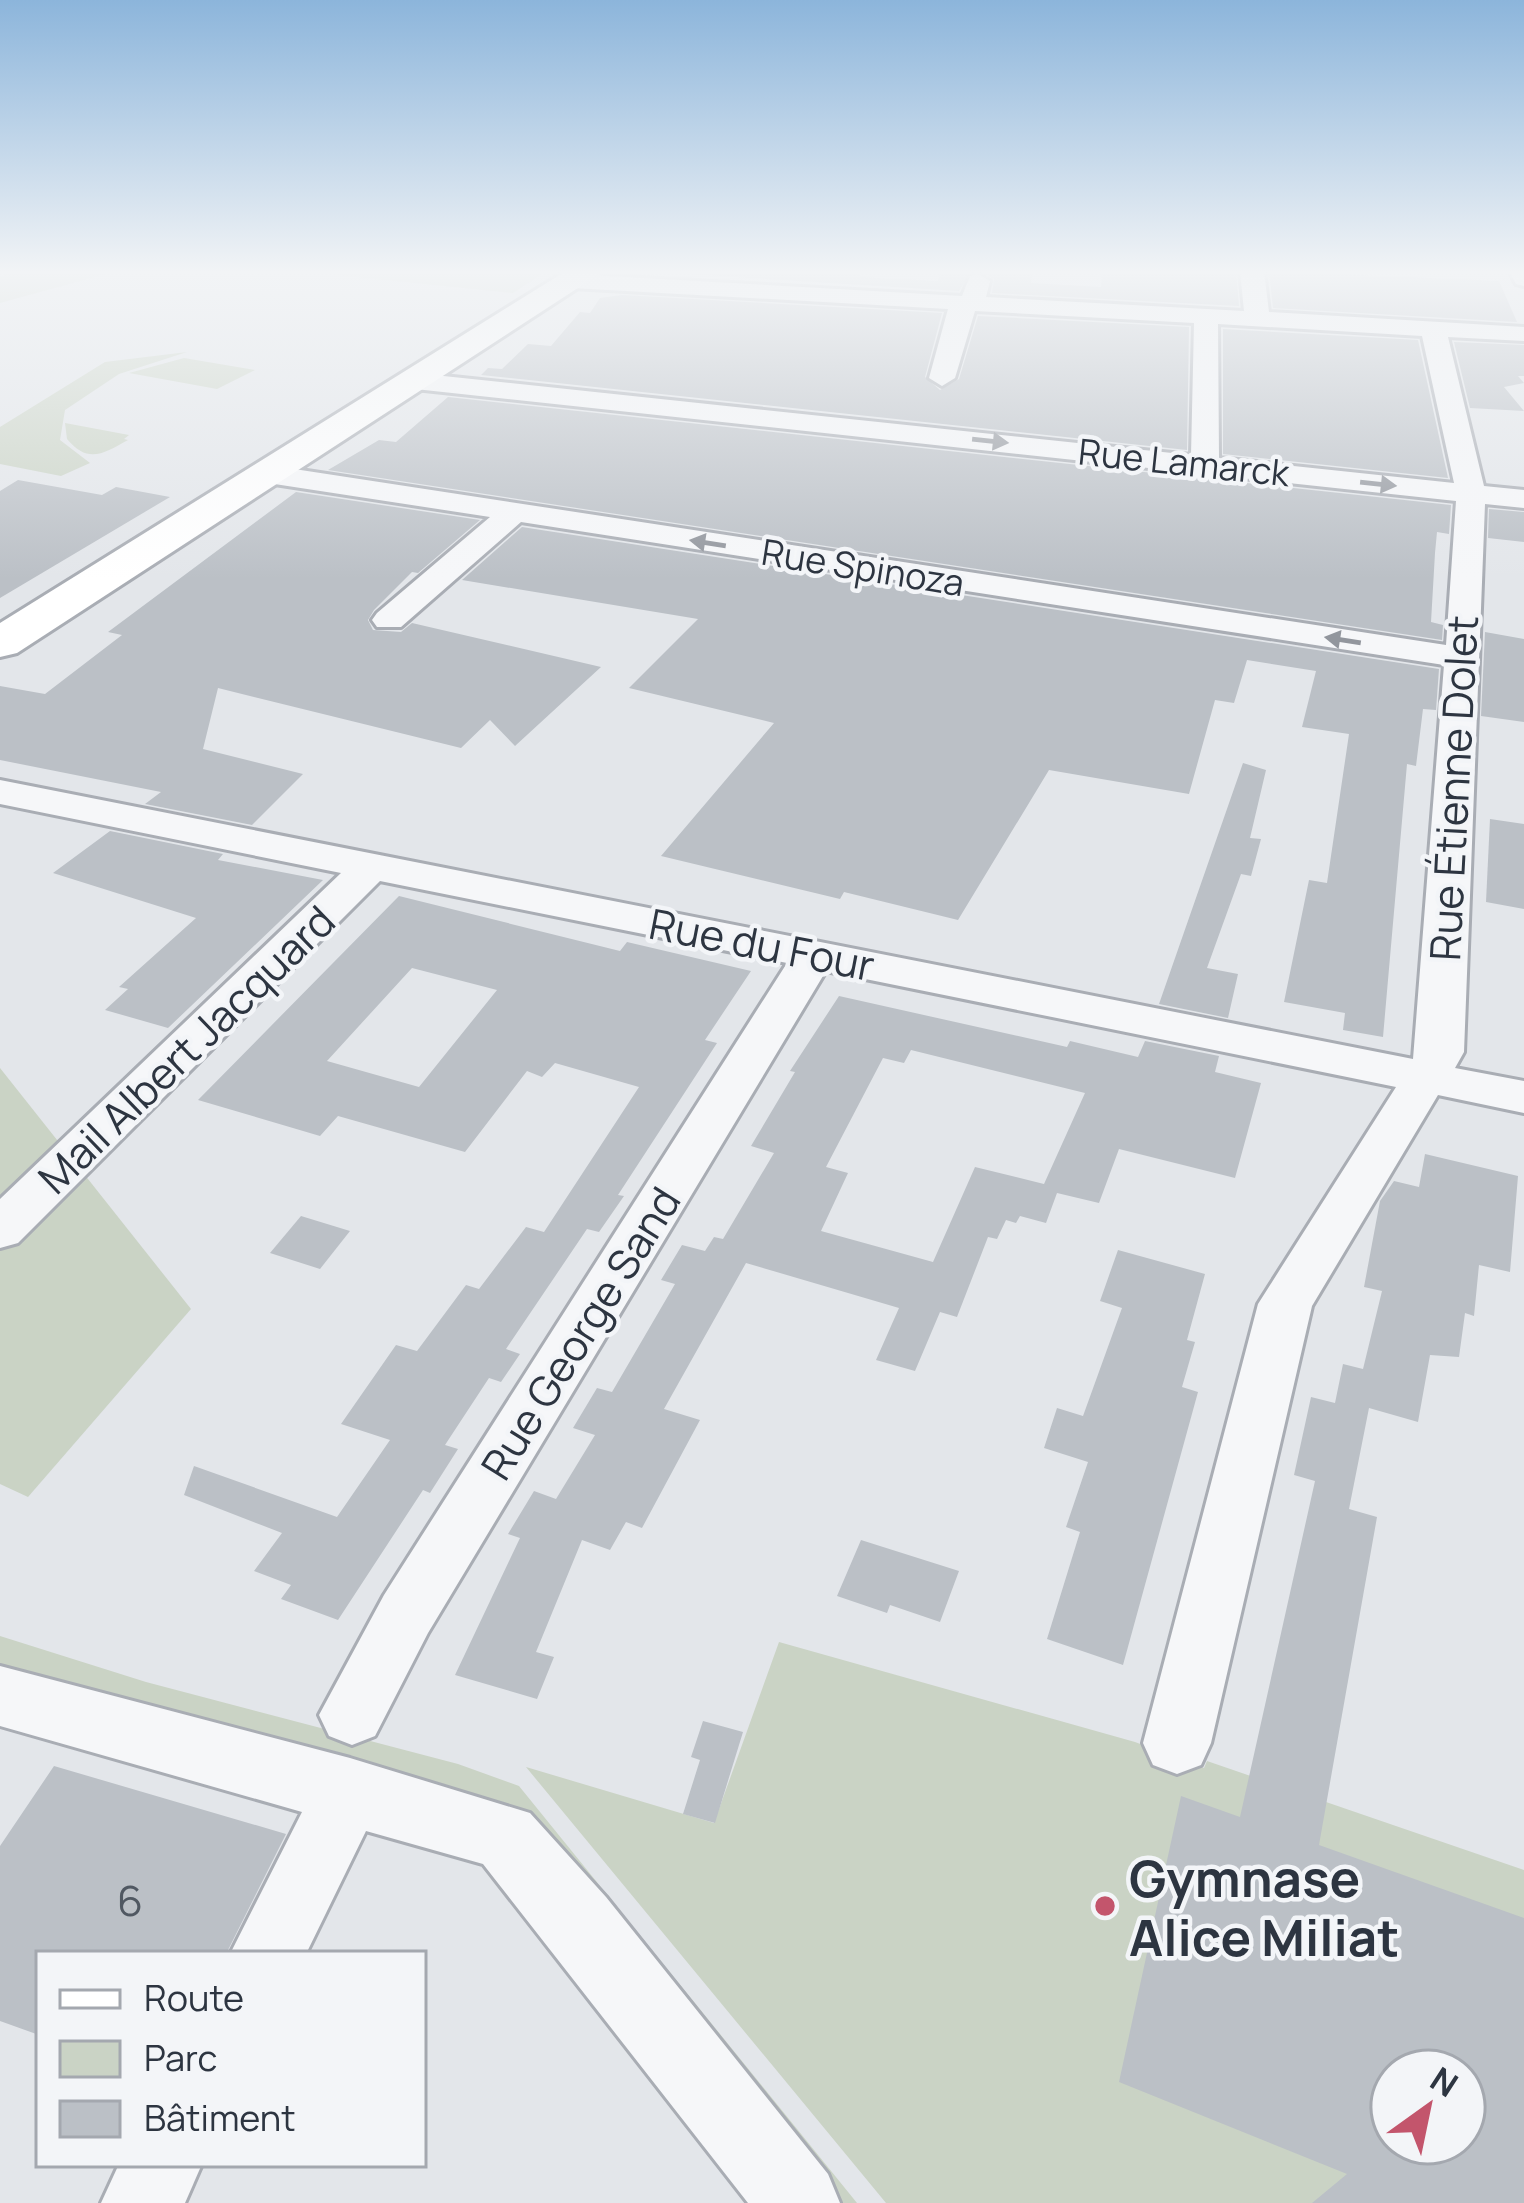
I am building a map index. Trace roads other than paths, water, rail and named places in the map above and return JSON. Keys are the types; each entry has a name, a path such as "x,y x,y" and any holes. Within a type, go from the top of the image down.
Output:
{"street":[{"path":"0,643 426,374"},
{"path":"942,378 943,374"},
{"path":"1205,464 1206,374"},
{"name":"Rue Étienne Dolet","path":"1178,1743 1286,1304 1441,1052 1458,658 1471,494 1443,374"},
{"name":"Rue Lamarck","path":"415,381 1524,500"},
{"name":"Rue Spinoza","path":"268,474 1458,658"},
{"path":"389,620 514,513"},
{"name":"Rue du Four","path":"0,792 1524,1097"},
{"name":"Mail Albert Jacquard","path":"0,1230 371,866"},
{"name":"Rue George Sand","path":"352,1715 406,1614 814,954"},
{"path":"0,1696 506,1837 580,1923 799,2203"},
{"path":"269,1951 350,1790"},
{"path":"142,2203 160,2167"}],"place":[{"name":"Gymnase Alice Miliat","path":"1105,1906"}]}
